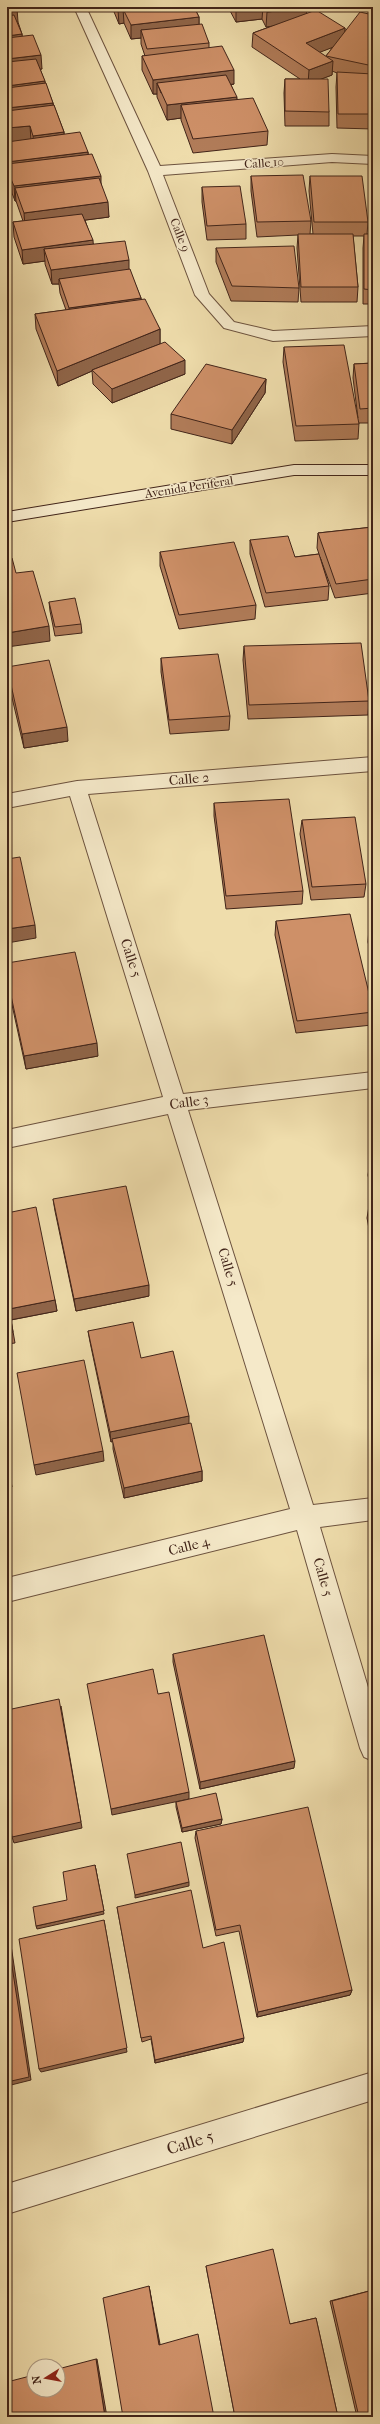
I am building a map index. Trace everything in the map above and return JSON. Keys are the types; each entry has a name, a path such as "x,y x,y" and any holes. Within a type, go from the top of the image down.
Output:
{"street":[{"name":"Calle 9","path":"80,7 155,171 202,295 229,325 273,336 373,332"},
{"path":"369,7 373,10"},
{"name":"Calle 10","path":"155,171 332,158 373,160"},
{"name":"Avenida Periferal","path":"7,517 294,470 373,470"},
{"name":"Calle 2","path":"7,801 77,788 373,764"},
{"name":"Calle 5","path":"77,788 306,1517 373,1748"},
{"name":"Calle 3","path":"7,1139 177,1103 373,1080"},
{"name":"Calle 4","path":"7,1590 306,1517 373,1509"},
{"name":"Calle 5","path":"7,2199 373,2086"}],"building":[{"path":"7,7 16,7 17,8 7,10"},
{"path":"117,7 194,7 199,17 131,25 123,9 118,10"},
{"path":"264,7 306,7 307,8 267,12"},
{"path":"316,10 345,28 306,43 333,61 309,70 253,33"},
{"path":"360,12 373,15 373,66 326,56"},
{"path":"14,15 22,34 7,36 7,16"},
{"path":"202,24 209,43 147,49 141,30"},
{"path":"33,35 41,55 7,59 7,38"},
{"path":"222,46 234,70 153,80 142,56"},
{"path":"36,59 45,81 7,86 7,62"},
{"path":"337,72 373,74 373,114 338,114"},
{"path":"226,75 237,97 167,105 157,83"},
{"path":"285,79 328,79 329,112 285,111"},
{"path":"46,83 53,103 7,108 7,88"},
{"path":"253,98 268,131 193,139 181,105"},
{"path":"54,105 64,132 33,136 30,126 7,128 7,111"},
{"path":"80,132 88,152 7,162 7,142"},
{"path":"92,154 101,176 14,186 11,179 7,179 7,164"},
{"path":"303,175 311,221 257,222 251,176"},
{"path":"310,176 362,176 368,222 314,222"},
{"path":"99,178 108,202 24,213 15,188"},
{"path":"371,183 373,183 373,220 370,220"},
{"path":"240,186 246,224 207,226 202,187"},
{"path":"82,214 93,240 22,250 13,222"},
{"path":"298,234 353,234 358,287 301,287"},
{"path":"364,234 373,234 373,290 364,289"},
{"path":"125,241 129,260 51,270 44,249"},
{"path":"294,246 299,288 232,286 216,248"},
{"path":"130,269 141,298 69,308 59,279"},
{"path":"145,299 160,329 57,371 35,314"},
{"path":"165,342 185,360 112,389 92,370"},
{"path":"344,345 359,424 296,426 284,347"},
{"path":"373,363 373,408 360,409 354,364"},
{"path":"206,364 266,379 232,430 171,414"},
{"path":"373,527 373,579 336,584 318,533"},
{"path":"288,536 295,557 319,554 329,586 266,593 250,540"},
{"path":"234,542 256,605 179,615 160,552"},
{"path":"12,558 16,573 33,571 49,626 7,633 7,559"},
{"path":"75,598 81,624 55,627 49,602"},
{"path":"361,643 369,701 249,705 244,646"},
{"path":"218,654 230,716 169,720 161,658"},
{"path":"49,660 67,727 22,734 7,667"},
{"path":"289,799 303,891 226,896 214,803"},
{"path":"355,817 366,884 312,887 302,820"},
{"path":"20,857 35,925 7,929 7,859"},
{"path":"350,914 373,1012 297,1021 276,921"},
{"path":"369,928 373,928 373,943"},
{"path":"75,952 97,1043 24,1056 7,977 7,963"},
{"path":"370,1163 373,1163 373,1178"},
{"path":"126,1186 149,1285 74,1299 53,1199"},
{"path":"369,1206 373,1206 373,1228"},
{"path":"36,1207 55,1300 9,1309 13,1332 7,1333 7,1213"},
{"path":"133,1322 141,1358 173,1351 189,1416 110,1432 88,1331"},
{"path":"84,1360 103,1451 34,1465 17,1373"},
{"path":"191,1423 202,1471 124,1488 112,1439"},
{"path":"7,1459 10,1477 7,1478"},
{"path":"264,1635 295,1761 200,1782 173,1654"},
{"path":"153,1669 158,1694 169,1692 189,1792 111,1809 87,1684"},
{"path":"59,1699 81,1822 12,1837 7,1800 7,1780 10,1779 7,1759 7,1710"},
{"path":"216,1793 222,1819 182,1828 176,1802"},
{"path":"308,1807 352,1990 258,2012 240,1925 216,1930 196,1831"},
{"path":"181,1842 189,1882 135,1895 127,1854"},
{"path":"95,1865 104,1911 36,1926 33,1907 67,1900 63,1872"},
{"path":"191,1890 203,1948 224,1942 244,2038 155,2060 151,2036 141,2038 117,1907"},
{"path":"104,1920 127,2048 39,2069 19,1939"},
{"path":"7,1940 29,2077 7,2082"},
{"path":"273,2249 290,2324 316,2318 338,2417 235,2417 206,2266"},
{"path":"149,2286 159,2345 198,2334 214,2417 123,2417 103,2298"},
{"path":"373,2290 373,2417 359,2417 332,2301"},
{"path":"96,2359 105,2417 8,2417 7,2382 26,2377 26,2398 66,2398 66,2367"}]}
